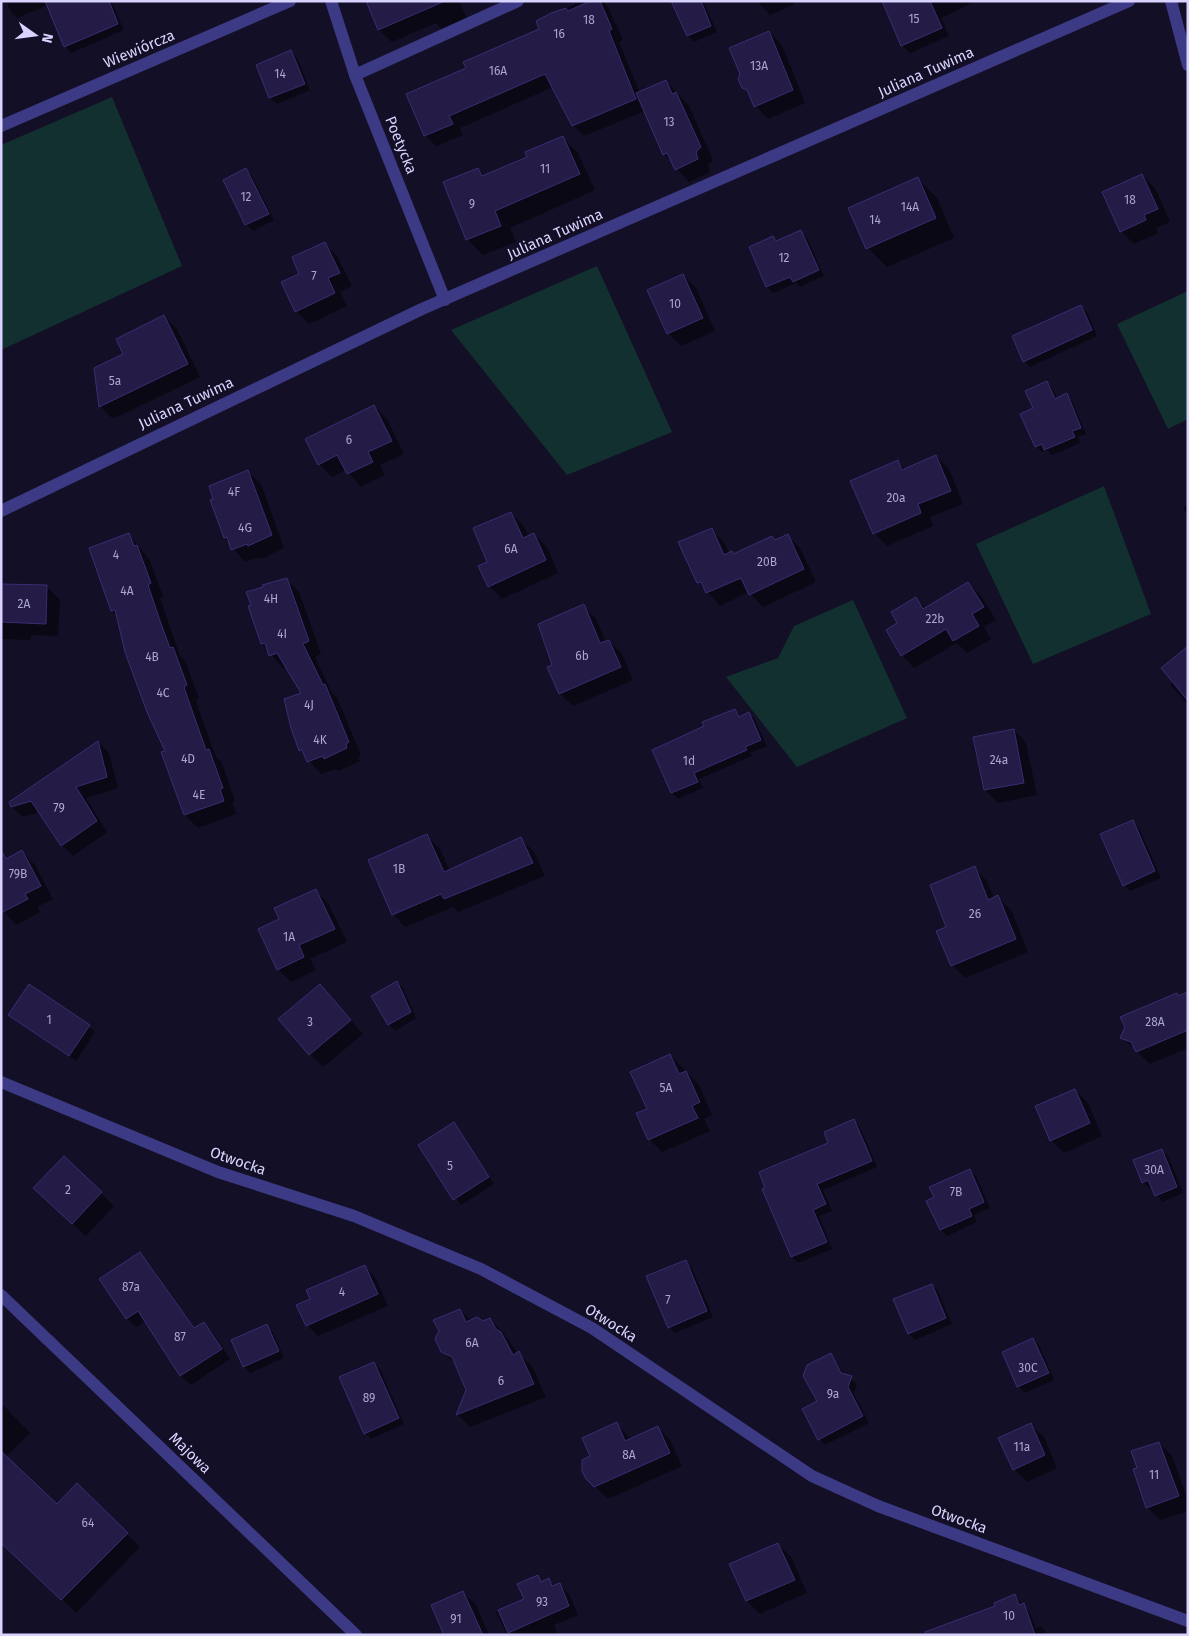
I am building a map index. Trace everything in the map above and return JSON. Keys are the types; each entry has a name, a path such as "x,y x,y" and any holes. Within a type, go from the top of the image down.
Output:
{"street":[{"name":"Wiewiórcza","path":"1,126 290,1"},
{"name":"Poetycka","path":"331,1 355,75 445,300"},
{"path":"355,75 518,1"},
{"name":"Juliana Tuwima","path":"1,511 172,428 445,300 1129,1"},
{"path":"1171,1 1188,65"},
{"name":"Otwocka","path":"1,1082 218,1172 354,1216 481,1268 592,1328 812,1476 878,1506 1188,1621"},
{"name":"Majowa","path":"2,1296 356,1635"}],"green space":[{"path":"112,97 182,266 1,350 1,145"},
{"path":"597,266 672,432 567,475 451,330"},
{"path":"1188,291 1188,419 1168,429 1117,324"},
{"path":"1104,486 1151,614 1033,664 976,544"},
{"path":"853,600 907,718 797,767 726,677 778,658 794,626"}],"building":[{"path":"45,1 109,1 118,24 64,47"},
{"path":"366,1 445,1 378,30"},
{"path":"590,1 600,1 612,29 609,31 636,99 572,126 545,74 449,116 453,124 424,136 406,94 466,68 463,62 539,29 536,21 551,13 566,8 568,11"},
{"path":"671,1 701,1 711,26 687,36"},
{"path":"882,1 930,1 942,28 901,46"},
{"path":"769,31 793,90 754,107 747,90 742,88 738,79 740,74 729,48"},
{"path":"291,50 305,84 269,98 256,65"},
{"path":"666,80 672,94 676,92 701,147 696,152 698,159 675,170 667,153 663,155 636,93"},
{"path":"563,136 580,174 495,211 501,226 466,240 443,182 478,168 482,176 527,157 525,152"},
{"path":"246,168 269,214 245,225 223,180"},
{"path":"1142,174 1158,209 1144,215 1146,220 1120,232 1102,192"},
{"path":"918,177 936,218 866,249 848,208"},
{"path":"801,230 819,270 793,282 790,277 766,287 749,247 773,236 776,241"},
{"path":"325,242 340,273 328,278 335,293 295,312 281,282 299,274 292,257"},
{"path":"683,274 703,318 667,334 647,290"},
{"path":"1081,305 1092,330 1023,362 1012,336"},
{"path":"164,315 188,364 99,407 94,368 123,354 116,339"},
{"path":"1047,381 1055,399 1067,393 1081,428 1072,431 1075,437 1044,450 1042,444 1035,447 1020,414 1033,408 1025,391"},
{"path":"374,405 392,441 368,452 373,462 347,474 337,455 318,465 305,439"},
{"path":"936,455 951,491 918,504 921,513 873,534 850,481 898,460 902,470"},
{"path":"248,470 272,535 248,546 247,544 231,550 227,537 224,538 210,500 213,499 209,486"},
{"path":"511,512 523,538 534,533 546,560 488,587 478,566 487,562 473,528"},
{"path":"712,528 724,555 732,551 733,554 772,536 775,540 788,534 804,569 749,595 741,578 706,593 701,582 697,583 678,542"},
{"path":"129,533 134,546 137,545 151,583 148,585 159,618 170,648 173,647 187,685 184,687 206,750 209,749 223,788 220,789 224,801 184,815 161,752 165,751 147,712 125,652 115,610 111,611 89,548"},
{"path":"287,578 309,641 303,644 323,685 325,684 349,742 346,744 347,748 324,759 323,756 307,762 302,750 299,751 284,699 301,693 277,653 269,656 265,643 261,644 248,606 251,605 246,592"},
{"path":"968,582 984,607 972,614 979,626 953,641 946,629 901,656 886,630 897,623 891,612 916,597 923,609"},
{"path":"1,584 47,585 46,624 1,622"},
{"path":"584,604 600,643 609,640 621,667 559,694 547,667 552,665 538,624"},
{"path":"1188,646 1188,701 1161,668"},
{"path":"735,709 739,717 749,712 761,740 745,747 747,750 694,773 698,782 671,793 652,750 704,726 702,722"},
{"path":"1014,729 1024,783 984,790 973,737"},
{"path":"98,741 107,777 76,787 97,821 61,846 31,801 11,807 9,802"},
{"path":"1133,820 1155,871 1123,886 1100,834"},
{"path":"427,834 444,872 521,837 533,863 444,899 441,894 392,915 368,860"},
{"path":"1,850 6,859 22,850 41,886 25,894 28,899 1,913"},
{"path":"975,866 988,900 998,895 1016,939 951,966 936,931 946,927 930,885"},
{"path":"316,889 335,929 299,945 304,957 277,970 258,929 279,919 274,908"},
{"path":"397,981 411,1012 388,1025 371,996"},
{"path":"29,984 90,1025 69,1056 8,1015"},
{"path":"320,984 351,1020 309,1055 278,1019"},
{"path":"1188,992 1188,1030 1136,1052 1131,1042 1120,1038 1125,1027 1120,1017 1177,993 1178,996"},
{"path":"670,1054 679,1074 686,1071 700,1102 692,1106 698,1118 648,1140 636,1113 647,1109 630,1072"},
{"path":"1075,1089 1090,1123 1050,1141 1035,1106"},
{"path":"854,1119 872,1161 817,1184 826,1204 813,1210 827,1242 791,1257 762,1189 765,1188 759,1172 828,1143 824,1132"},
{"path":"454,1122 489,1177 453,1200 418,1145"},
{"path":"1162,1149 1177,1187 1155,1196 1148,1180 1142,1183 1133,1160"},
{"path":"64,1156 102,1192 72,1224 33,1188"},
{"path":"970,1169 984,1202 969,1209 972,1216 940,1230 926,1201 934,1197 929,1187"},
{"path":"140,1252 194,1328 204,1322 222,1349 180,1376 138,1311 126,1319 99,1279"},
{"path":"686,1260 707,1311 668,1328 646,1276"},
{"path":"365,1265 378,1294 306,1326 296,1305 310,1299 306,1290"},
{"path":"932,1284 946,1318 908,1334 893,1299"},
{"path":"460,1309 466,1322 477,1317 483,1321 490,1318 496,1329 501,1332 513,1355 519,1351 534,1384 456,1415 466,1390 452,1357 441,1352 435,1339 439,1331 433,1320"},
{"path":"267,1324 279,1351 243,1367 231,1340"},
{"path":"1033,1338 1049,1373 1017,1387 1002,1352"},
{"path":"831,1353 841,1373 852,1376 848,1387 863,1416 818,1440 802,1409 817,1401 803,1376 807,1365"},
{"path":"374,1362 399,1418 364,1434 339,1377"},
{"path":"617,1422 625,1441 658,1426 670,1453 594,1487 586,1479 582,1471 582,1460 590,1456 582,1438"},
{"path":"1031,1423 1045,1455 1013,1470 998,1438"},
{"path":"1159,1442 1179,1496 1146,1508 1133,1469 1137,1468 1131,1451"},
{"path":"1,1451 57,1504 77,1483 128,1533 61,1600 1,1543"},
{"path":"778,1543 795,1580 746,1601 729,1564"},
{"path":"538,1575 541,1582 549,1578 552,1586 560,1583 569,1606 508,1633 498,1610 524,1599 517,1584"},
{"path":"463,1591 483,1635 444,1635 431,1605"},
{"path":"1015,1594 1019,1605 1024,1603 1035,1635 925,1635 925,1632 995,1606 994,1603"}]}
